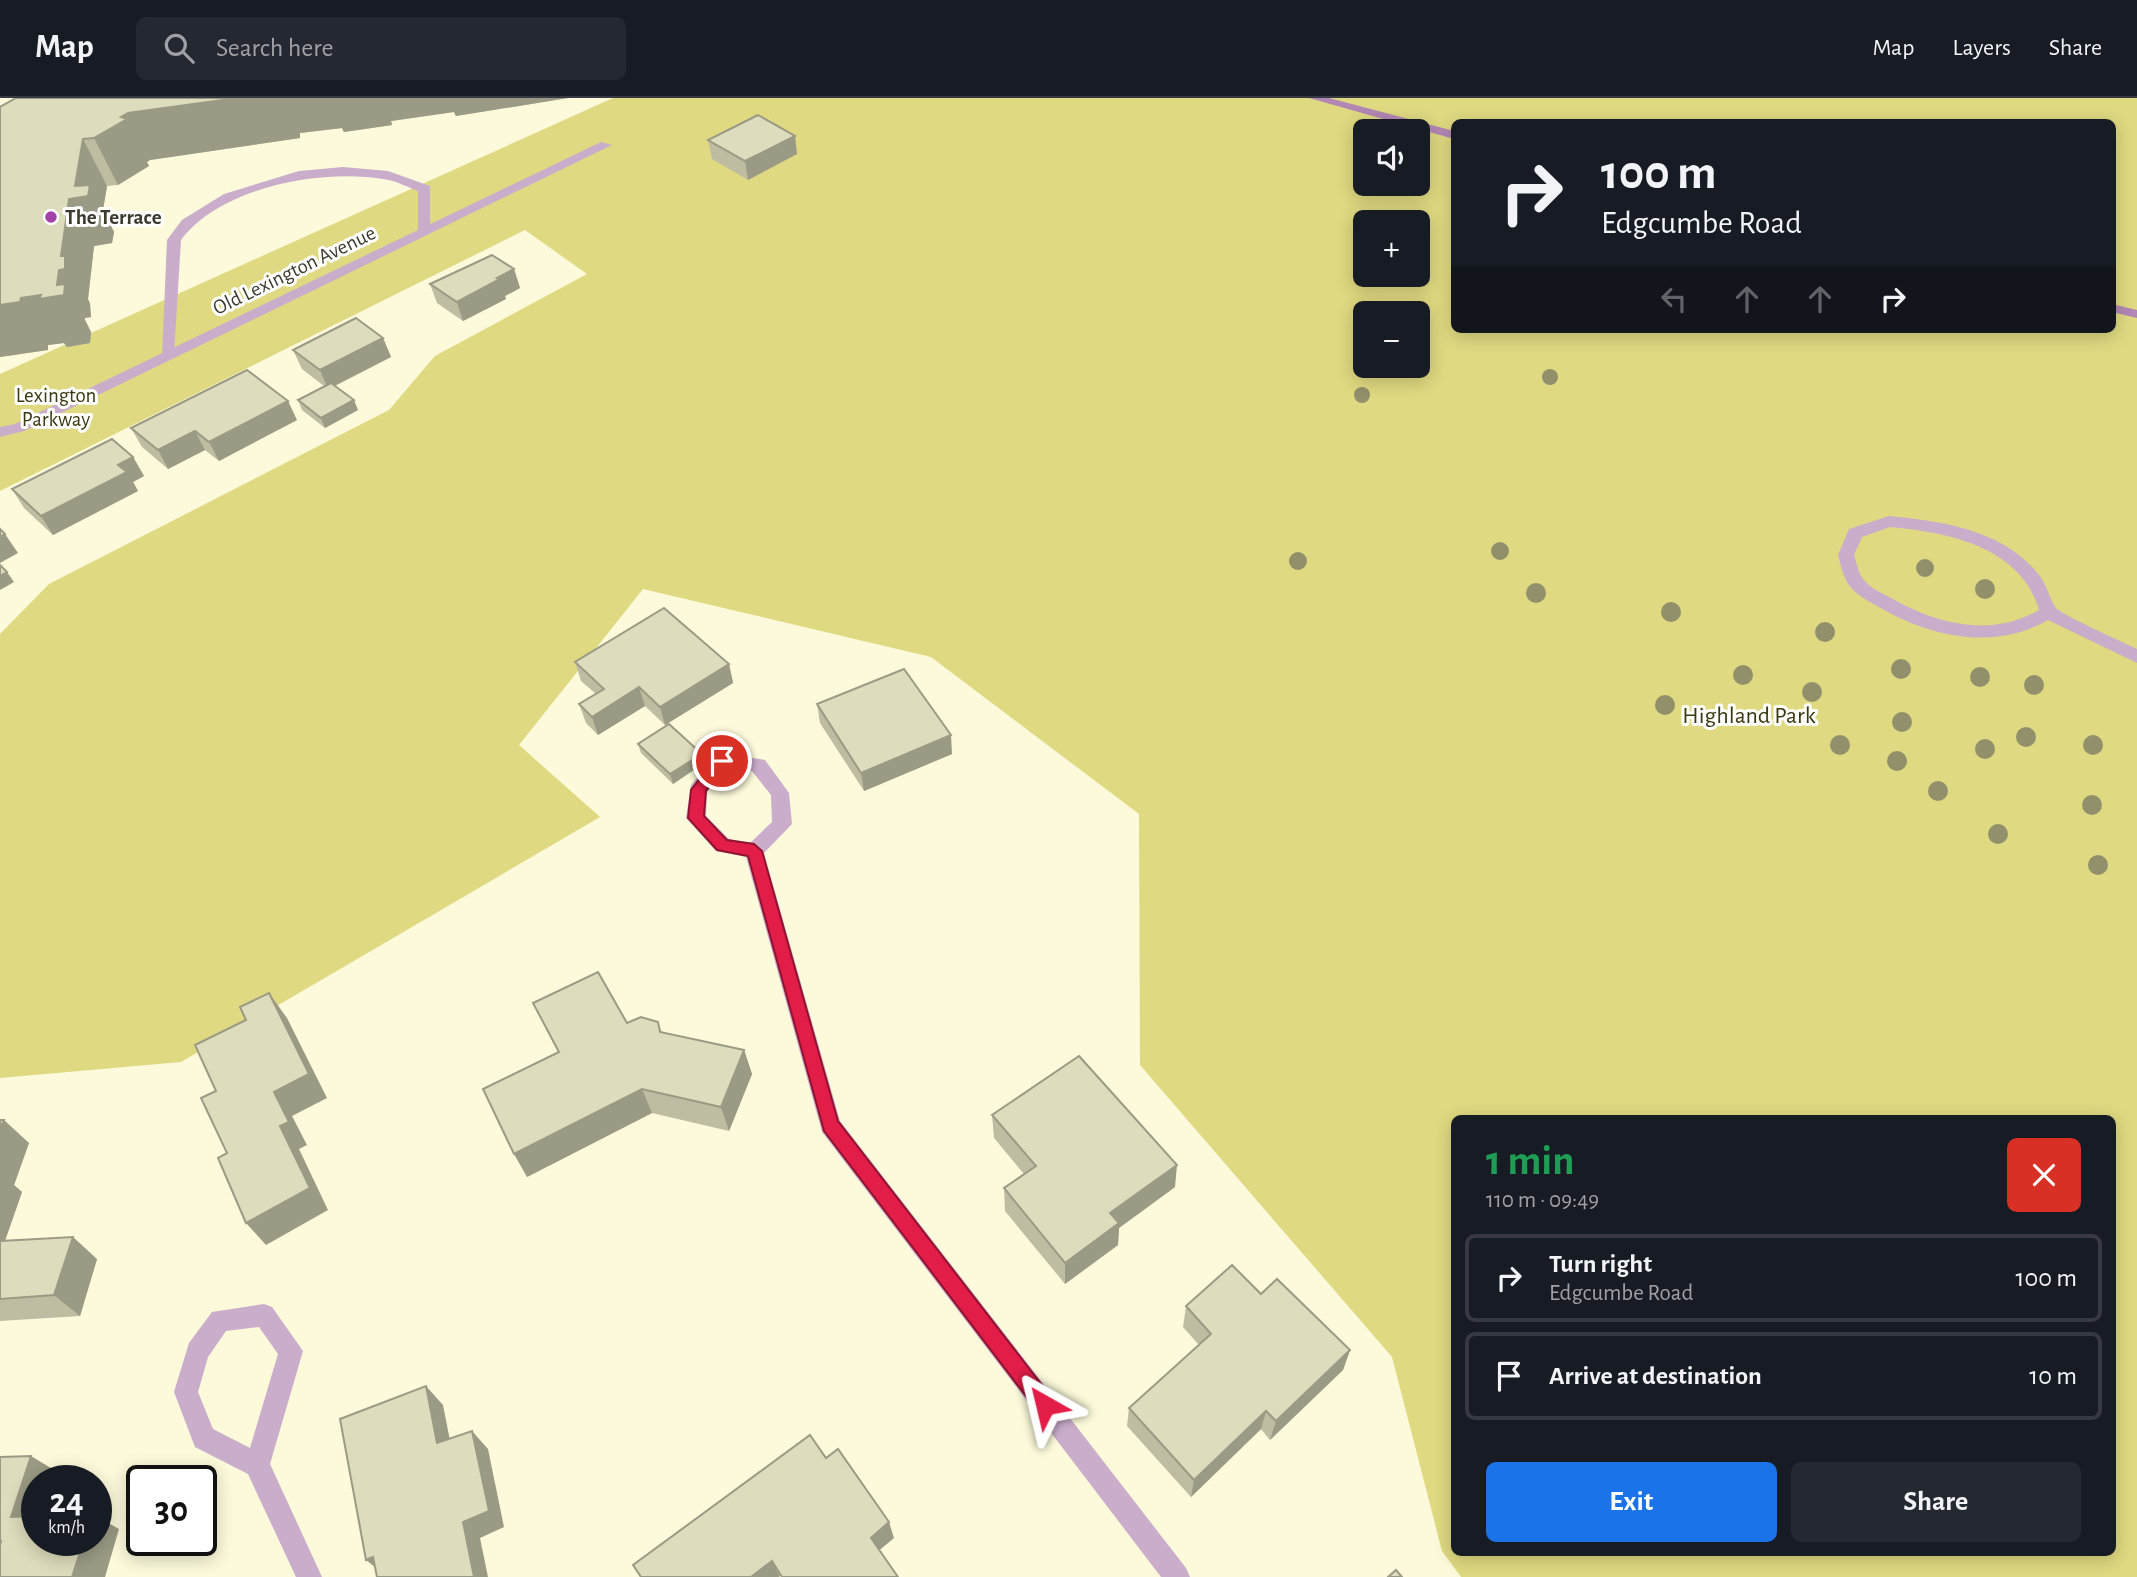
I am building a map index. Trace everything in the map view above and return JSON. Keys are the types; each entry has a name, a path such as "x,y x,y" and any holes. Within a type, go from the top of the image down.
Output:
{"main road":[{"path":"1315,98 1451,134"},
{"path":"2116,309 2137,314"}],"street":[{"name":"Old Lexington Avenue","path":"0,432 19,428 606,145"},
{"path":"167,355 174,240 187,223 229,197 299,175 343,171 388,175 425,189 425,231"},
{"path":"1889,521 1936,525 1983,542 2028,570 2046,594 2048,612 2034,623 2014,630 1969,633 1927,622 1893,607 1857,584 1846,555 1849,544 1855,533 1889,521"},
{"path":"2048,612 2137,657"},
{"path":"722,761 758,765 780,793 782,824 754,851 723,846 696,818 698,790 722,761"},
{"path":"754,851 830,1125 1177,1577"},
{"path":"257,1465 291,1351 264,1315 220,1320 197,1352 186,1392 204,1438 257,1465 309,1577"}],"green space":[{"name":"Highland Park","path":"613,98 2137,98 2137,1577 1461,1577 1442,1551 1392,1357 1140,1065 1139,814 931,657 643,589 519,745 600,817 181,1062 0,1078 0,634 49,584 389,410 435,356 587,274 525,230 0,491 0,374"}],"building":[{"path":"16,98 237,98 128,113 121,117 127,119 94,138 83,139 75,186 90,185 88,196 69,199 61,256 65,256 65,269 59,270 57,285 65,284 64,295 39,299 41,295 21,298 20,302 0,305 0,107"},
{"path":"758,115 795,136 745,161 708,140"},
{"path":"492,255 514,269 457,302 430,284"},
{"path":"356,318 383,338 320,370 293,350"},
{"path":"247,370 288,401 209,442 195,431 158,450 131,428"},
{"path":"331,383 354,400 321,418 298,400"},
{"path":"112,439 133,457 118,465 127,472 41,516 12,489"},
{"path":"0,565 7,572 0,576"},
{"path":"664,608 729,664 660,707 639,687 592,717 579,704 604,689 575,662"},
{"path":"904,669 951,735 861,773 817,704"},
{"path":"669,724 702,754 670,774 638,744"},
{"path":"598,972 627,1023 641,1017 658,1022 660,1032 744,1050 721,1107 642,1089 514,1154 483,1089 559,1052 533,1003"},
{"path":"269,993 309,1074 274,1092 289,1122 280,1126 310,1188 246,1223 218,1158 227,1153 201,1098 216,1091 195,1045 246,1020 240,1007"},
{"path":"1079,1056 1177,1165 1110,1213 1119,1223 1065,1263 1004,1188 1036,1166 992,1115"},
{"path":"73,1237 54,1295 0,1299 0,1241"},
{"path":"1232,1265 1261,1294 1277,1279 1350,1350 1276,1421 1266,1411 1194,1480 1129,1408 1211,1334 1186,1306"},
{"path":"426,1386 437,1443 472,1431 489,1511 463,1522 474,1577 377,1577 373,1557 366,1560 340,1419"},
{"path":"810,1435 826,1458 838,1449 889,1522 871,1538 898,1577 782,1577 772,1561 751,1577 641,1577 633,1565"},
{"path":"31,1456 28,1465 21,1465 21,1486 11,1517 21,1517 21,1556 79,1556 72,1577 0,1577 0,1457"},
{"path":"1396,1570 1402,1577 1388,1577"}],"place":[{"name":"The Terrace","path":"51,217"}],"route":[{"path":"722,761 698,790 696,818 723,846 754,851 830,1125 1045,1405"}],"park label":[{"name":"Lexington Parkway","path":"56,407"}]}
